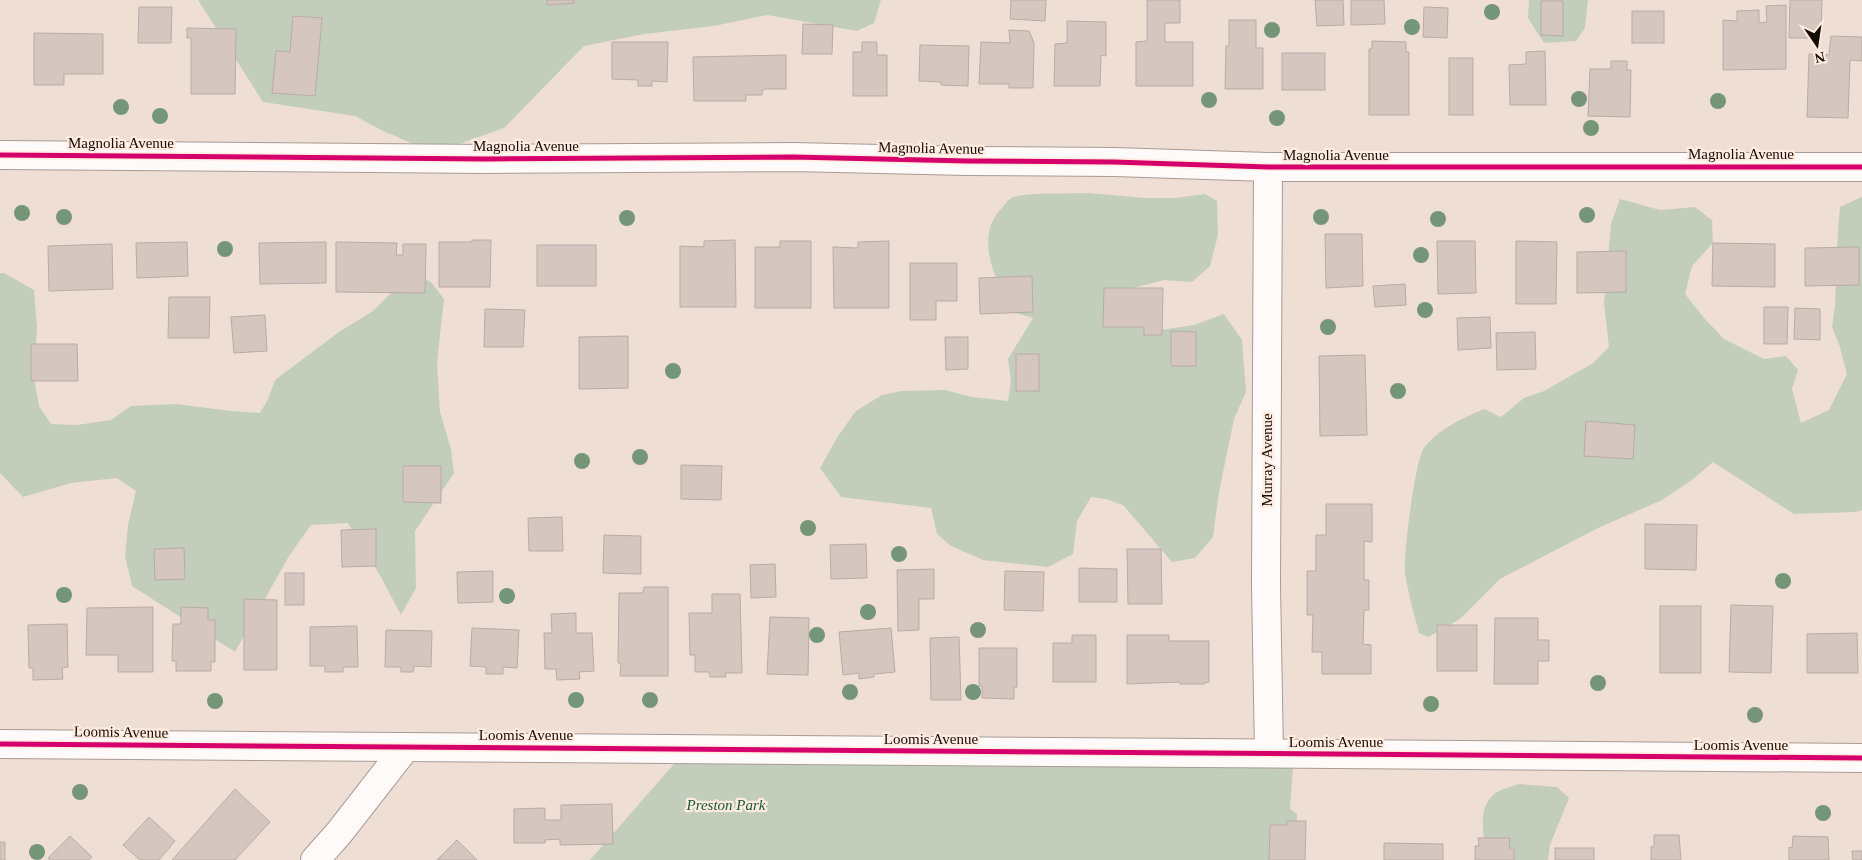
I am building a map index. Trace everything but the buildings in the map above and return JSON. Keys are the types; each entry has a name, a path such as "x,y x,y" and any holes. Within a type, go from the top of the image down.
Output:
{"street":[{"name":"Magnolia Avenue","path":"0,155 487,159 794,157 1114,162 1268,167 1862,167"},
{"name":"Murray Avenue","path":"1268,167 1266,632 1268,753"},
{"name":"Loomis Avenue","path":"0,744 1862,758"},
{"path":"315,860 339,833 406,747"}],"green space":[{"path":"198,0 881,0 874,23 857,31 767,15 714,26 644,34 584,46 504,128 459,144 414,144 383,131 355,116 263,102"},
{"path":"1529,0 1588,0 1585,28 1576,41 1544,43 1528,18"},
{"path":"1088,193 1145,198 1175,198 1205,194 1217,201 1218,235 1210,266 1192,282 1164,280 1133,288 1135,315 1154,331 1194,325 1224,314 1242,340 1246,392 1234,419 1219,492 1213,537 1195,558 1172,562 1123,505 1106,499 1091,497 1077,521 1073,554 1048,567 983,560 951,546 937,534 931,508 841,497 820,468 838,436 856,411 882,395 902,391 945,390 972,397 1008,401 1011,381 1008,359 1033,318 1013,312 1000,288 990,261 988,247 993,221 1009,200 1017,196"},
{"path":"1862,197 1862,510 1856,512 1794,514 1713,462 1692,480 1662,500 1598,528 1500,579 1460,619 1428,637 1419,633 1408,588 1405,564 1417,470 1424,448 1436,435 1459,420 1484,409 1501,417 1524,398 1544,391 1593,363 1609,347 1604,303 1611,224 1620,199 1660,210 1695,207 1712,220 1713,243 1692,266 1685,294 1724,339 1764,359 1786,356 1798,370 1792,389 1801,423 1829,410 1847,374 1840,347 1832,327 1835,305 1840,207"},
{"path":"0,273 4,273 34,290 37,328 34,378 39,406 51,424 77,425 111,420 131,406 176,404 260,413 275,380 339,332 373,311 391,293 417,276 431,282 444,299 437,362 440,412 451,449 454,473 415,531 416,588 401,615 382,579 348,523 311,525 289,556 235,652 132,586 125,556 128,525 136,491 117,478 71,483 23,497 0,473"},
{"name":"Preston Park","path":"687,749 1294,754 1290,809 1297,814 1299,860 590,860"},
{"path":"1519,784 1557,787 1569,798 1550,845 1548,860 1487,860 1483,817 1488,801 1496,793"}],"cycle path":[{"path":"0,155 487,159 793,157 1114,162 1268,167 1862,167"},
{"path":"0,744 1862,758"}]}
